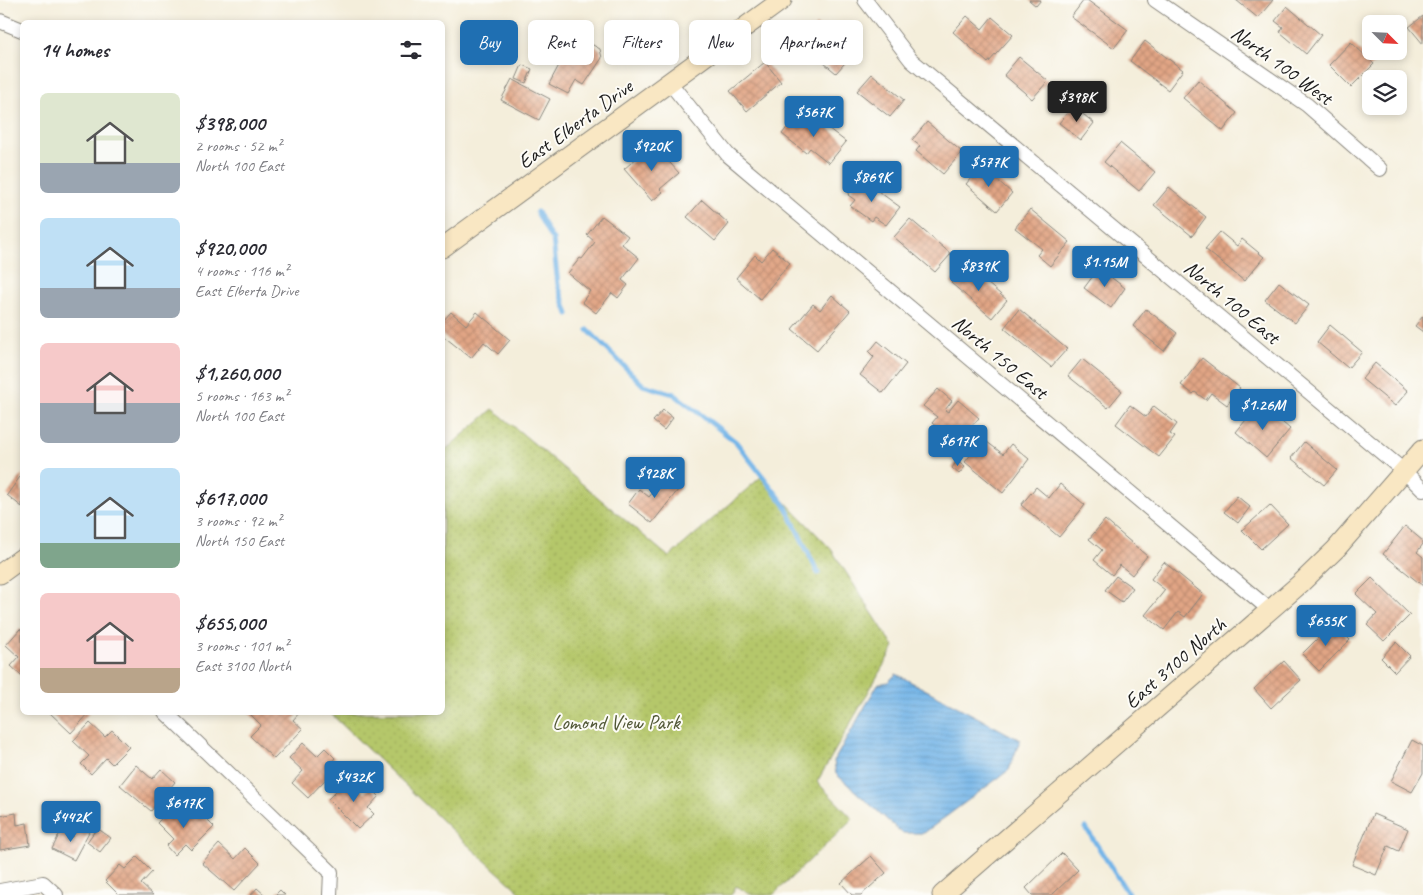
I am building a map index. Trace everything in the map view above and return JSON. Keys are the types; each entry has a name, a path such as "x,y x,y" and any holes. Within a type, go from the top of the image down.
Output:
{"street":[{"name":"East Elberta Drive","path":"445,241 670,83 782,0"},
{"name":"North 100 East","path":"865,0 911,60 1405,472 1423,490"},
{"name":"North 100 West","path":"1155,0 1307,105 1380,169"},
{"path":"0,21 20,29"},
{"name":"North 150 East","path":"670,83 728,155 1270,610"},
{"name":"East 3100 North","path":"942,895 1270,610 1336,549 1405,472 1423,449"},
{"path":"0,574 20,559"},
{"path":"168,715 330,872 330,895"},
{"path":"0,891 43,883 56,895"}],"green space":[{"name":"Lomond View Park","path":"493,409 669,557 761,477 831,549 894,647 817,782 853,819 773,895 752,895 736,886 731,895 523,895 458,836 332,715 445,715 445,450"}],"water":[{"path":"896,674 1020,740 1009,770 924,833 902,833 836,774 834,761 878,684 888,682"}],"building":[{"path":"1029,0 1041,0 1036,6"},
{"path":"1084,0 1087,0 1128,30 1114,48 1071,17"},
{"path":"1236,0 1273,0 1258,18"},
{"path":"1287,6 1321,35 1306,54 1280,32 1283,27 1275,21"},
{"path":"967,16 982,29 992,17 1013,35 988,63 953,32"},
{"path":"1423,16 1423,44 1409,27"},
{"path":"1145,41 1183,70 1168,90 1130,61"},
{"path":"1351,42 1362,53 1362,60 1370,60 1374,64 1368,70 1362,70 1362,76 1351,87 1329,65"},
{"path":"594,46 600,49 602,58 584,85 576,80 568,94 549,84 559,65 594,65"},
{"path":"1019,57 1048,81 1032,99 1004,75"},
{"path":"522,65 532,69 526,83 516,79"},
{"path":"761,65 767,65 781,82 747,111 730,91"},
{"path":"826,65 843,65 836,73"},
{"path":"872,74 904,100 890,117 857,91"},
{"path":"512,79 550,99 539,120 501,100"},
{"path":"1198,80 1237,113 1223,131 1183,98"},
{"path":"1073,106 1094,123 1081,140 1059,123"},
{"path":"799,112 815,125 819,121 846,142 829,163 810,148 806,153 782,134"},
{"path":"927,122 962,152 943,174 916,151 920,146 912,140"},
{"path":"1120,143 1155,172 1139,191 1104,162"},
{"path":"653,144 679,173 660,189 663,192 652,201 624,169"},
{"path":"981,166 1012,193 997,211 966,184"},
{"path":"860,178 900,207 886,225 874,217 871,221 850,206 855,200 848,195"},
{"path":"1169,187 1206,217 1192,236 1154,205"},
{"path":"702,200 729,224 715,241 687,217"},
{"path":"1030,209 1070,242 1050,266 1037,255 1042,249 1015,228"},
{"path":"602,216 628,236 622,244 639,258 622,280 628,285 618,298 612,293 596,313 582,302 590,291 568,273 595,242 587,235"},
{"path":"910,219 951,254 935,272 894,237"},
{"path":"1220,232 1237,246 1242,239 1264,257 1244,281 1205,249"},
{"path":"772,248 790,263 760,299 736,278 755,255 761,261"},
{"path":"966,265 1007,300 992,318 951,283"},
{"path":"1099,268 1125,288 1111,308 1084,288"},
{"path":"1279,282 1309,305 1295,323 1265,300"},
{"path":"832,295 850,311 817,350 792,329 813,304 820,310"},
{"path":"1019,309 1067,349 1051,367 1004,328"},
{"path":"1146,309 1177,333 1164,351 1133,326"},
{"path":"451,312 466,325 477,312 510,340 498,354 484,342 471,358 445,337 445,319"},
{"path":"1423,316 1423,332 1415,326"},
{"path":"1330,325 1362,352 1348,368 1317,342"},
{"path":"878,341 906,364 883,393 860,375 874,357 869,352"},
{"path":"1202,358 1240,388 1227,405 1211,393 1206,400 1195,392 1193,394 1181,385"},
{"path":"1082,359 1122,391 1108,408 1068,376"},
{"path":"1375,363 1408,391 1395,406 1362,379"},
{"path":"938,389 952,401 945,410 948,412 958,400 979,418 956,444 932,423 937,417 923,406"},
{"path":"1260,403 1290,429 1266,458 1236,432"},
{"path":"1130,405 1146,417 1154,406 1177,424 1170,434 1175,437 1159,457 1116,424"},
{"path":"663,410 673,418 664,430 653,421"},
{"path":"983,439 1003,454 1011,444 1029,459 1003,493 965,462"},
{"path":"1304,442 1337,470 1324,485 1291,458"},
{"path":"957,461 965,467 959,474 952,468"},
{"path":"668,474 682,485 652,523 628,504 639,489 649,497"},
{"path":"20,477 20,505 7,495"},
{"path":"1060,484 1085,505 1059,537 1021,505 1036,487 1049,498"},
{"path":"1237,496 1250,507 1238,523 1224,512"},
{"path":"1270,505 1288,524 1261,549 1242,530"},
{"path":"1105,520 1147,556 1132,575 1120,565 1112,575 1094,560 1102,550 1089,539"},
{"path":"1405,526 1423,541 1417,552 1423,557 1423,586 1383,554"},
{"path":"1164,562 1203,594 1185,617 1178,612 1164,630 1145,615 1165,590 1151,579"},
{"path":"1116,576 1133,588 1122,602 1105,590"},
{"path":"1372,578 1410,615 1384,641 1367,625 1377,614 1356,594"},
{"path":"1333,623 1350,640 1319,671 1302,654"},
{"path":"20,629 20,674 11,666 19,657 6,645"},
{"path":"1396,642 1410,656 1395,672 1381,658"},
{"path":"1284,661 1301,680 1271,708 1254,689"},
{"path":"52,715 87,715 71,733"},
{"path":"251,715 297,715 293,720 303,729 274,759 250,736 261,725"},
{"path":"90,723 105,737 112,730 129,747 112,764 106,758 91,774 81,764 89,756 73,741"},
{"path":"1412,740 1423,746 1423,773 1412,792 1391,781"},
{"path":"303,743 317,756 325,748 335,758 330,764 335,769 308,798 292,783 303,771 289,758"},
{"path":"136,765 152,779 161,769 175,782 151,811 120,785"},
{"path":"349,778 364,793 370,787 379,796 368,808 374,814 358,829 328,799"},
{"path":"174,805 188,819 197,810 214,827 191,850 185,844 174,855 166,846 173,839 157,823"},
{"path":"16,813 17,825 27,823 30,845 0,850 0,816"},
{"path":"1373,814 1408,829 1399,851 1388,846 1376,875 1352,865"},
{"path":"77,826 89,832 74,860 52,849 61,831 72,837"},
{"path":"97,828 111,838 100,852 87,842"},
{"path":"219,844 235,859 245,848 260,863 234,891 202,863"},
{"path":"1062,853 1078,870 1052,895 1032,895 1026,888"},
{"path":"871,856 886,873 861,895 852,895 841,883"},
{"path":"137,857 152,872 141,884 153,895 119,895 105,881 120,865 125,869"},
{"path":"257,888 265,895 251,895"},
{"path":"280,890 285,895 275,895"}],"waterway":[{"path":"537,212 553,239 558,285 568,314"},
{"path":"588,330 643,385 674,394 736,442 785,505 818,573"},
{"path":"1086,828 1129,895"}]}
